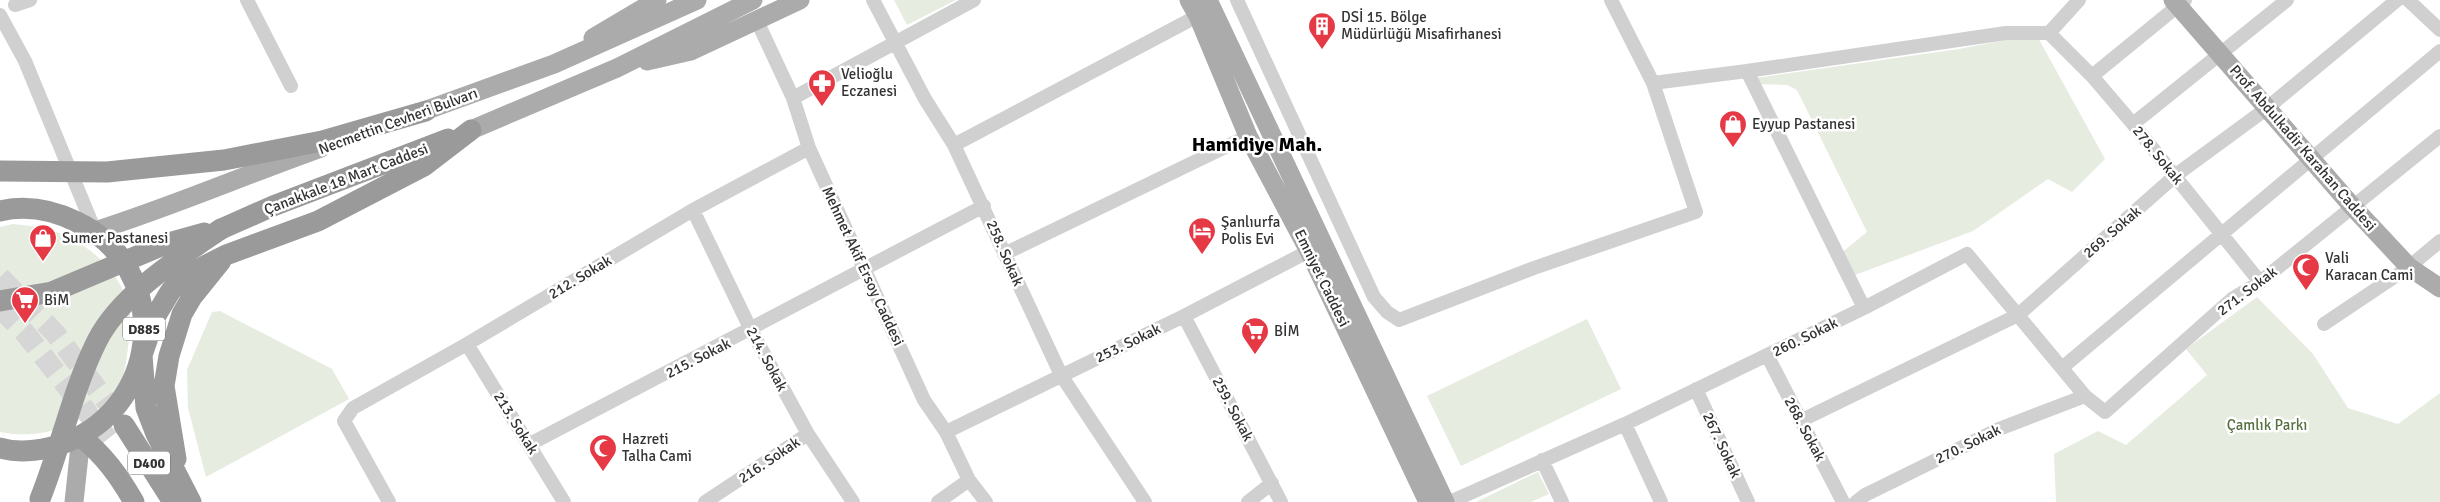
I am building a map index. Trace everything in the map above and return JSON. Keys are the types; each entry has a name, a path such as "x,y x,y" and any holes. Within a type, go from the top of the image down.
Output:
{"highway":[{"path":"0,170 71,173 107,172 224,160 322,141 426,111"},
{"path":"191,502 156,434 146,408 142,355 155,317 181,278 226,255 327,217 424,166 471,130"},
{"name":"Çanakkale 18 Mart Caddesi","path":"221,229 273,206 471,130"},
{"name":"D885","path":"0,211 15,208 57,212 95,231 120,255 137,286 145,320 142,355 130,388 109,416 81,436 57,446 32,451 0,448"},
{"path":"0,301 52,292 168,243 221,229"},
{"path":"39,500 54,464 69,409 98,339 116,314 156,273 221,229"},
{"path":"179,479 164,386 169,356 182,314 192,297 226,255"},
{"name":"D400","path":"124,425 173,502"},
{"path":"81,436 103,457 120,478 134,502"},
{"name":"D400","path":"108,439 148,502"}],"main road":[{"path":"554,64 617,22 656,0"},
{"name":"Necmettin Cevheri Bulvarı","path":"95,231 171,206 214,187 554,64 696,0"},
{"path":"471,130 617,68 753,0"},
{"path":"617,68 691,51 800,0"},
{"name":"Prof. Abdulkadir Karahan Caddesi","path":"2179,2 2266,109 2312,158 2352,206 2409,267 2440,288"},
{"name":"Emniyet Caddesi","path":"1202,6 1248,136 1309,250 1428,502"},
{"name":"Emniyet Caddesi","path":"1202,6 1444,502"},
{"path":"74,502 81,436"}],"street":[{"path":"15,5 30,0"},
{"path":"247,0 291,86"},
{"name":"258. Sokak","path":"873,0 894,42 954,145 1062,375 1144,502"},
{"path":"793,98 974,0"},
{"path":"1237,0 1374,297 1387,312 1398,320 1534,268 1696,212 1653,84 1611,0"},
{"path":"1653,84 2006,33 2049,33 2079,0"},
{"path":"2133,124 2222,55 2287,0"},
{"name":"269. Sokak","path":"1800,421 2018,315 2176,176 2266,109 2397,0"},
{"path":"2408,0 2440,30"},
{"path":"2092,76 2179,2"},
{"path":"954,145 1202,6"},
{"path":"0,15 25,61 95,231"},
{"name":"Mehmet Akif Ersoy Caddesi","path":"757,21 793,98 809,148 924,400 946,432 969,480 986,502"},
{"name":"278. Sokak","path":"2049,33 2092,76 2133,124 2176,176 2221,236 2260,282"},
{"path":"2063,367 2440,51"},
{"path":"1747,71 1864,308"},
{"path":"1004,254 1248,136"},
{"name":"271. Sokak","path":"2104,412 2232,299 2260,282 2440,136"},
{"name":"212. Sokak","path":"389,502 344,421 353,408 467,344 693,210 809,148"},
{"name":"215. Sokak","path":"530,444 751,330 984,206"},
{"name":"214. Sokak","path":"693,210 751,330 808,434 853,502"},
{"path":"2324,324 2409,267 2440,241"},
{"name":"253. Sokak","path":"946,432 1184,316 1309,250"},
{"name":"260. Sokak","path":"1450,502 1625,424 1864,308 1967,254 2063,367 2085,396 2104,412"},
{"name":"259. Sokak","path":"1184,316 1281,502"},
{"name":"213. Sokak","path":"467,344 564,502"},
{"name":"268. Sokak","path":"1767,355 1839,500"},
{"name":"267. Sokak","path":"1696,389 1748,502"},
{"name":"270. Sokak","path":"1856,502 1865,495 1999,429 2085,396"},
{"path":"1625,424 1661,502"},
{"name":"216. Sokak","path":"705,502 808,434"},
{"path":"1542,460 1558,501"},
{"path":"938,502 969,480"},
{"path":"1248,502 1272,483"}],"green space":[{"path":"894,0 956,0 907,25"},
{"path":"2036,34 2105,159 2072,192 2048,179 1973,231 1855,275 1840,254 1867,232 1797,90 1787,85 1756,84 1756,78 1959,49"},
{"path":"13,224 40,227 56,232 94,253 121,286 129,304 130,317 125,369 116,391 96,409 71,424 58,429 29,434 0,432 0,227"},
{"name":"Çamlık Parkı","path":"2257,297 2313,354 2348,408 2398,424 2440,393 2440,502 2056,502 2054,454 2098,431 2126,445 2207,375 2186,349"},
{"path":"220,311 332,369 349,399 206,477 188,408 187,370 212,312"},
{"path":"1587,319 1621,389 1461,466 1427,396"},
{"path":"1538,472 1549,494 1531,502 1476,502"}],"tunnel":[{"path":"0,277 55,333 122,422"},
{"path":"0,308 25,333 108,439"}],"place":[{"name":"DSİ 15. Bölge Müdürlüğü Misafirhanesi","path":"1322,50"},
{"name":"Velioğlu Eczanesi","path":"822,107"},
{"name":"Eyyup Pastanesi","path":"1733,148"},
{"name":"Şanlıurfa Polis Evi","path":"1202,255"},
{"name":"Sumer Pastanesi","path":"43,262"},
{"name":"Vali Karacan Cami","path":"2306,291"},
{"name":"BiM","path":"25,324"},
{"name":"BİM","path":"1255,355"},
{"name":"Hazreti Talha Cami","path":"603,472"}],"district":[{"name":"Hamidiye Mah.","path":"1257,144"}]}
